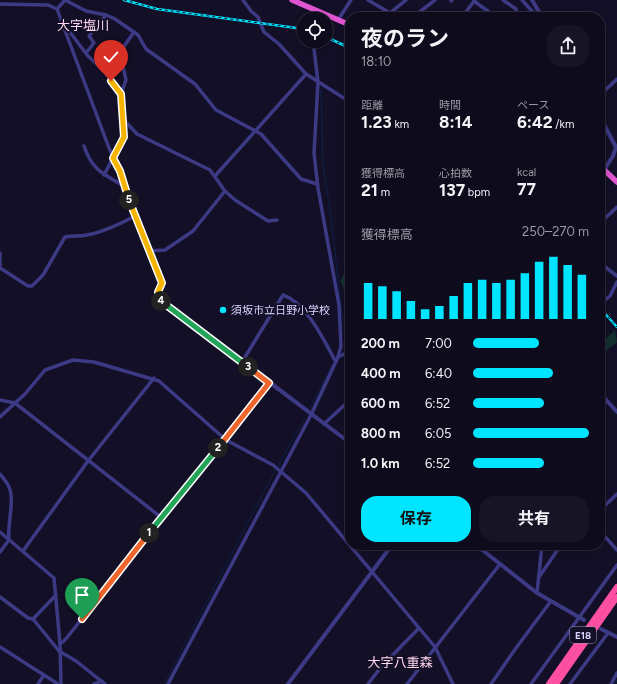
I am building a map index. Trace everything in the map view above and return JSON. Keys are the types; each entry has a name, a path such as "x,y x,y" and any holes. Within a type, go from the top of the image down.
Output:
{"highway":[{"path":"292,0 320,12"},
{"path":"333,18 345,23"},
{"path":"605,173 617,182"},
{"name":"E18","path":"549,684 617,587"},
{"name":"E18","path":"556,684 617,597"}],"street":[{"path":"57,9 65,0 86,11 106,15 115,19 138,35 150,53 195,84 216,110 256,131 268,140 301,179 317,184"},
{"path":"243,0 251,11 258,17 264,32 279,44 306,74 345,99"},
{"path":"338,20 351,0"},
{"path":"368,0 388,12"},
{"path":"391,12 406,0"},
{"path":"420,12 435,0"},
{"path":"466,12 474,0 490,12"},
{"path":"504,0 516,9 516,12"},
{"path":"522,0 532,12"},
{"path":"532,0 539,12"},
{"path":"0,4 48,5 57,9 113,158 120,171 148,251 162,283 158,292 159,299 345,439"},
{"path":"86,53 94,44 89,36 106,15"},
{"path":"65,30 73,35 86,53 104,71 121,94"},
{"path":"104,175 124,137 121,94 126,80 120,52 134,32"},
{"path":"168,684 278,469 311,414 336,362 341,346 339,305 317,184 314,153 318,82 314,48"},
{"path":"215,176 306,74"},
{"path":"605,90 617,79"},
{"path":"122,118 137,134 210,170 225,191 249,209 268,221 277,220"},
{"path":"605,126 617,147 613,156 605,165"},
{"path":"84,146 88,157 96,170 124,186"},
{"path":"148,251 165,250 193,231 225,191"},
{"path":"605,218 617,207"},
{"path":"0,253 0,267 28,286 32,286 43,275 65,237 71,235 86,235 116,226 135,216"},
{"path":"605,267 617,276"},
{"path":"605,300 610,296 617,282"},
{"path":"242,362 283,295 292,298 316,327 336,362"},
{"path":"338,357 345,354"},
{"path":"0,417 15,404 46,370 73,360 94,362 154,378 226,440 278,469 306,493 345,540"},
{"path":"23,552 88,461 154,378"},
{"path":"60,644 78,625 162,518 226,440 269,383"},
{"path":"605,399 617,412"},
{"path":"0,400 15,404 162,518"},
{"path":"324,424 345,405"},
{"path":"0,474 10,488 9,540 0,552"},
{"path":"605,505 617,494"},
{"path":"0,532 54,578 60,644 60,684"},
{"path":"605,537 617,550"},
{"path":"354,550 435,647 453,684"},
{"path":"288,684 388,550"},
{"path":"482,550 537,593 584,620"},
{"path":"537,593 541,550"},
{"path":"538,578 558,550"},
{"path":"407,684 500,564"},
{"path":"531,684 617,565"},
{"path":"33,619 56,595"},
{"path":"0,597 28,618 33,619 59,651 76,661 103,683"},
{"path":"492,684 532,624 551,601"},
{"path":"368,684 380,667 419,628"},
{"path":"601,629 617,637"},
{"path":"570,684 608,633"},
{"path":"0,647 60,684"},
{"path":"612,684 617,673"},
{"path":"38,684 44,675"},
{"path":"94,684 103,683"}],"green space":[{"path":"345,272 345,292 340,281"},
{"path":"615,330 617,342 606,351 605,339"}],"waterway":[{"path":"321,91 323,164 331,217 342,314 342,335"},
{"path":"310,408 333,363"},
{"path":"278,466 305,418"},
{"path":"164,684 276,469"},
{"path":"615,684 617,680"}],"railway":[{"path":"124,0 157,9 297,28"},
{"path":"333,40 345,46"},
{"path":"605,314 617,327"}],"place":[{"name":"須坂市立日野小学校","path":"223,310"}],"district":[{"name":"大字塩川","path":"83,25"},
{"name":"大字八重森","path":"400,662"}],"route":[{"path":"82,619 172,505 226,440 269,383 159,299 158,292 162,283 148,251 120,171 113,158 124,137 120,98 121,94 111,81"}]}
